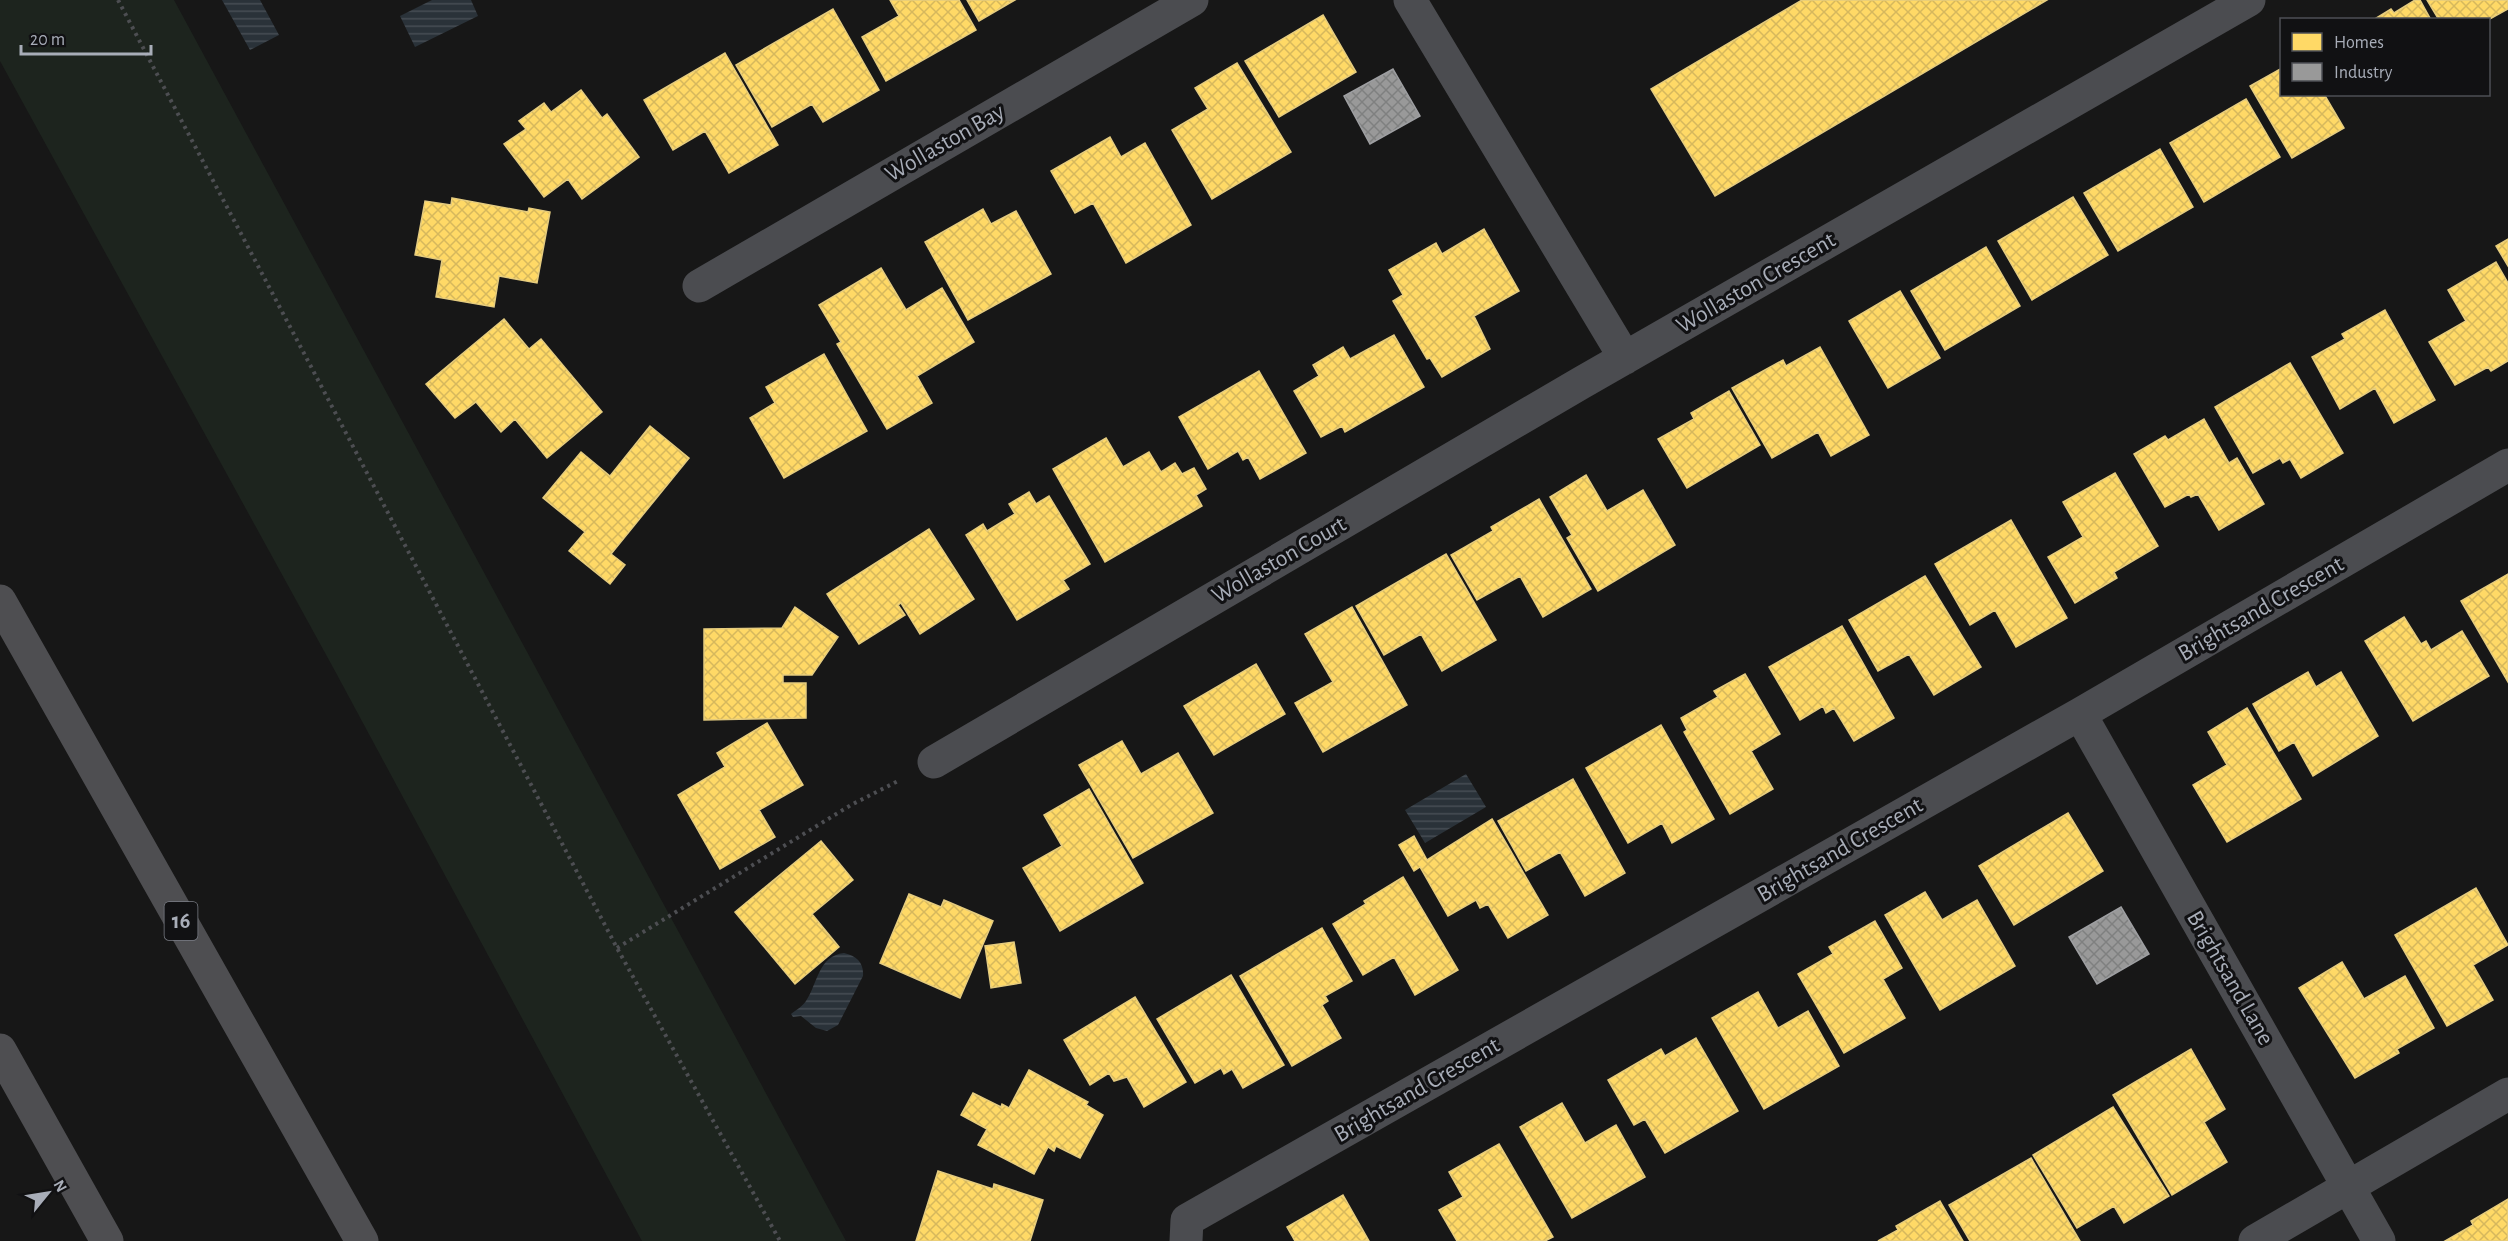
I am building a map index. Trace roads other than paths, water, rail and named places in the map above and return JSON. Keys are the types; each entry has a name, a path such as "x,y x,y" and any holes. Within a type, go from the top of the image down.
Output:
{"highway":[{"name":"16","path":"0,601 362,1241"},
{"path":"0,1050 107,1241"}],"street":[{"name":"Wollaston Bay","path":"699,286 1192,0"},
{"path":"1410,0 1625,358"},
{"name":"Wollaston Crescent","path":"1625,358 2249,0"},
{"name":"Wollaston Court","path":"934,762 1625,358"},
{"name":"Brightsand Crescent","path":"1186,1241 1187,1220 2080,714 2508,465"},
{"name":"Brightsand Lane","path":"2080,714 2379,1241"},
{"path":"2255,1241 2508,1094"}]}
